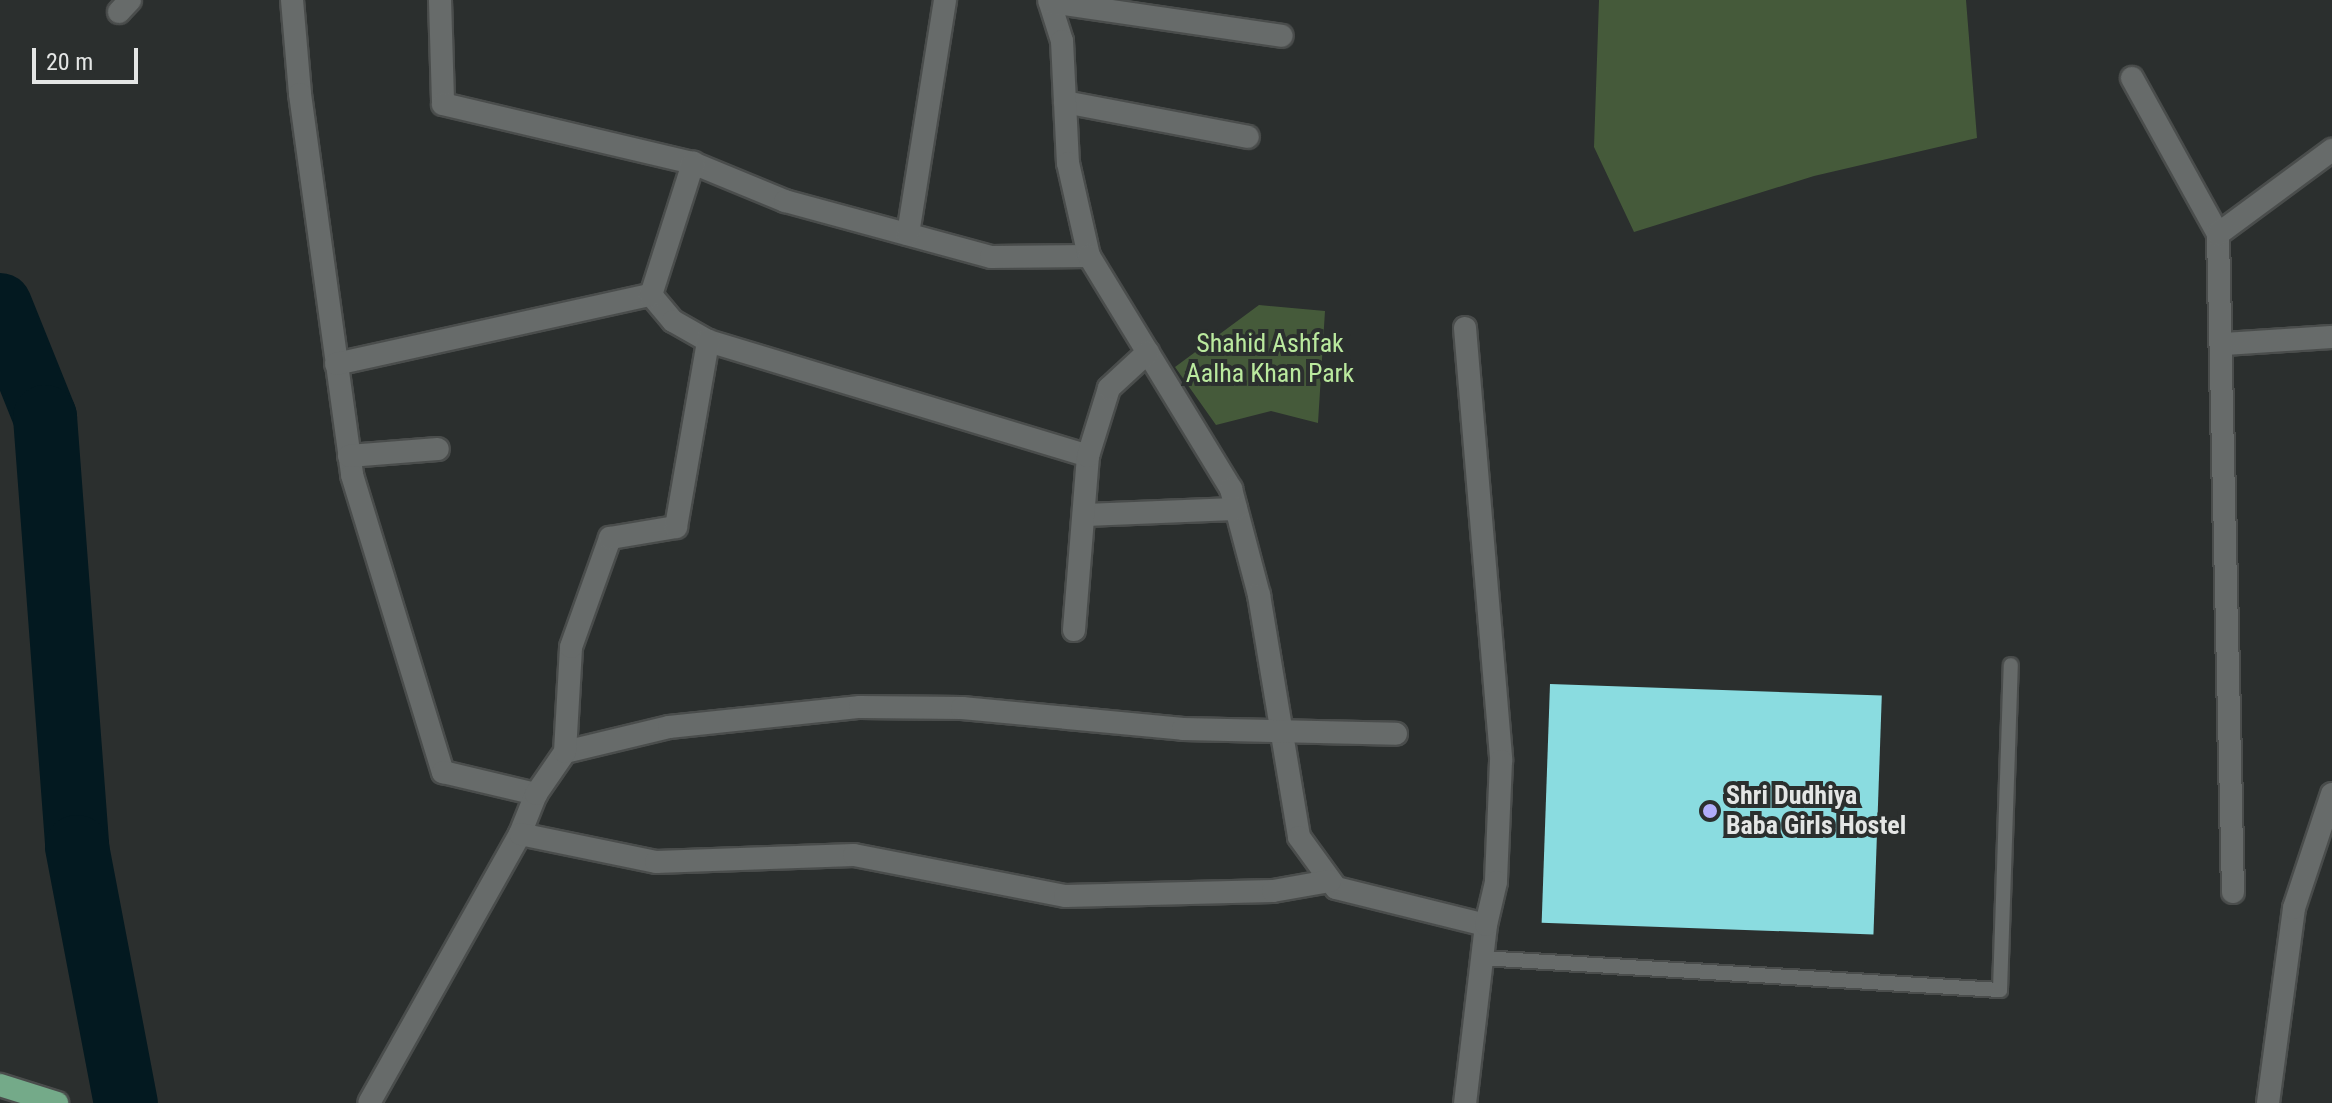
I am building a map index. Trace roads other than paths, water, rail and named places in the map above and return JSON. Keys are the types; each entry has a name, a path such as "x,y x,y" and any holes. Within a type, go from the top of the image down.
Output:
{"highway":[{"path":"0,1085 57,1103"}],"street":[{"path":"292,0 349,456 443,772 536,794"},
{"path":"440,0 443,104 693,163 785,201 991,257 1089,256"},
{"path":"908,234 945,0"},
{"path":"1282,36 1050,1 1062,41 1068,163 1089,256 1231,489 1259,595 1299,837 1336,888 1486,925"},
{"path":"2132,78 2218,234 2224,344 2233,892"},
{"path":"1065,102 1248,137"},
{"path":"2218,234 2332,150"},
{"path":"651,295 693,163"},
{"path":"336,364 651,295"},
{"path":"651,295 673,321 708,341 1088,456"},
{"path":"1465,328 1501,761 1496,882 1486,925 1465,1103"},
{"path":"2224,344 2332,337"},
{"path":"369,1103 520,834 536,794 565,752 571,647 610,538 676,527 708,341"},
{"path":"1074,630 1088,456 1109,388 1148,352"},
{"path":"349,456 438,449"},
{"path":"1084,515 1236,509"},
{"path":"565,752 669,727 860,707 962,708 1183,729 1396,734"},
{"path":"2268,1103 2294,908 2332,794"},
{"path":"520,834 656,862 854,855 1065,896 1273,891 1330,881"}],"lane":[{"path":"1482,958 2000,990 2011,665"}],"waterway":[{"path":"0,305 45,417 77,847 126,1103"}],"place":[{"name":"Shri Dudhiya Baba Girls Hostel","path":"1710,811"}],"park label":[{"name":"Shahid Ashfak Aalha Khan Park","path":"1270,359"}]}
